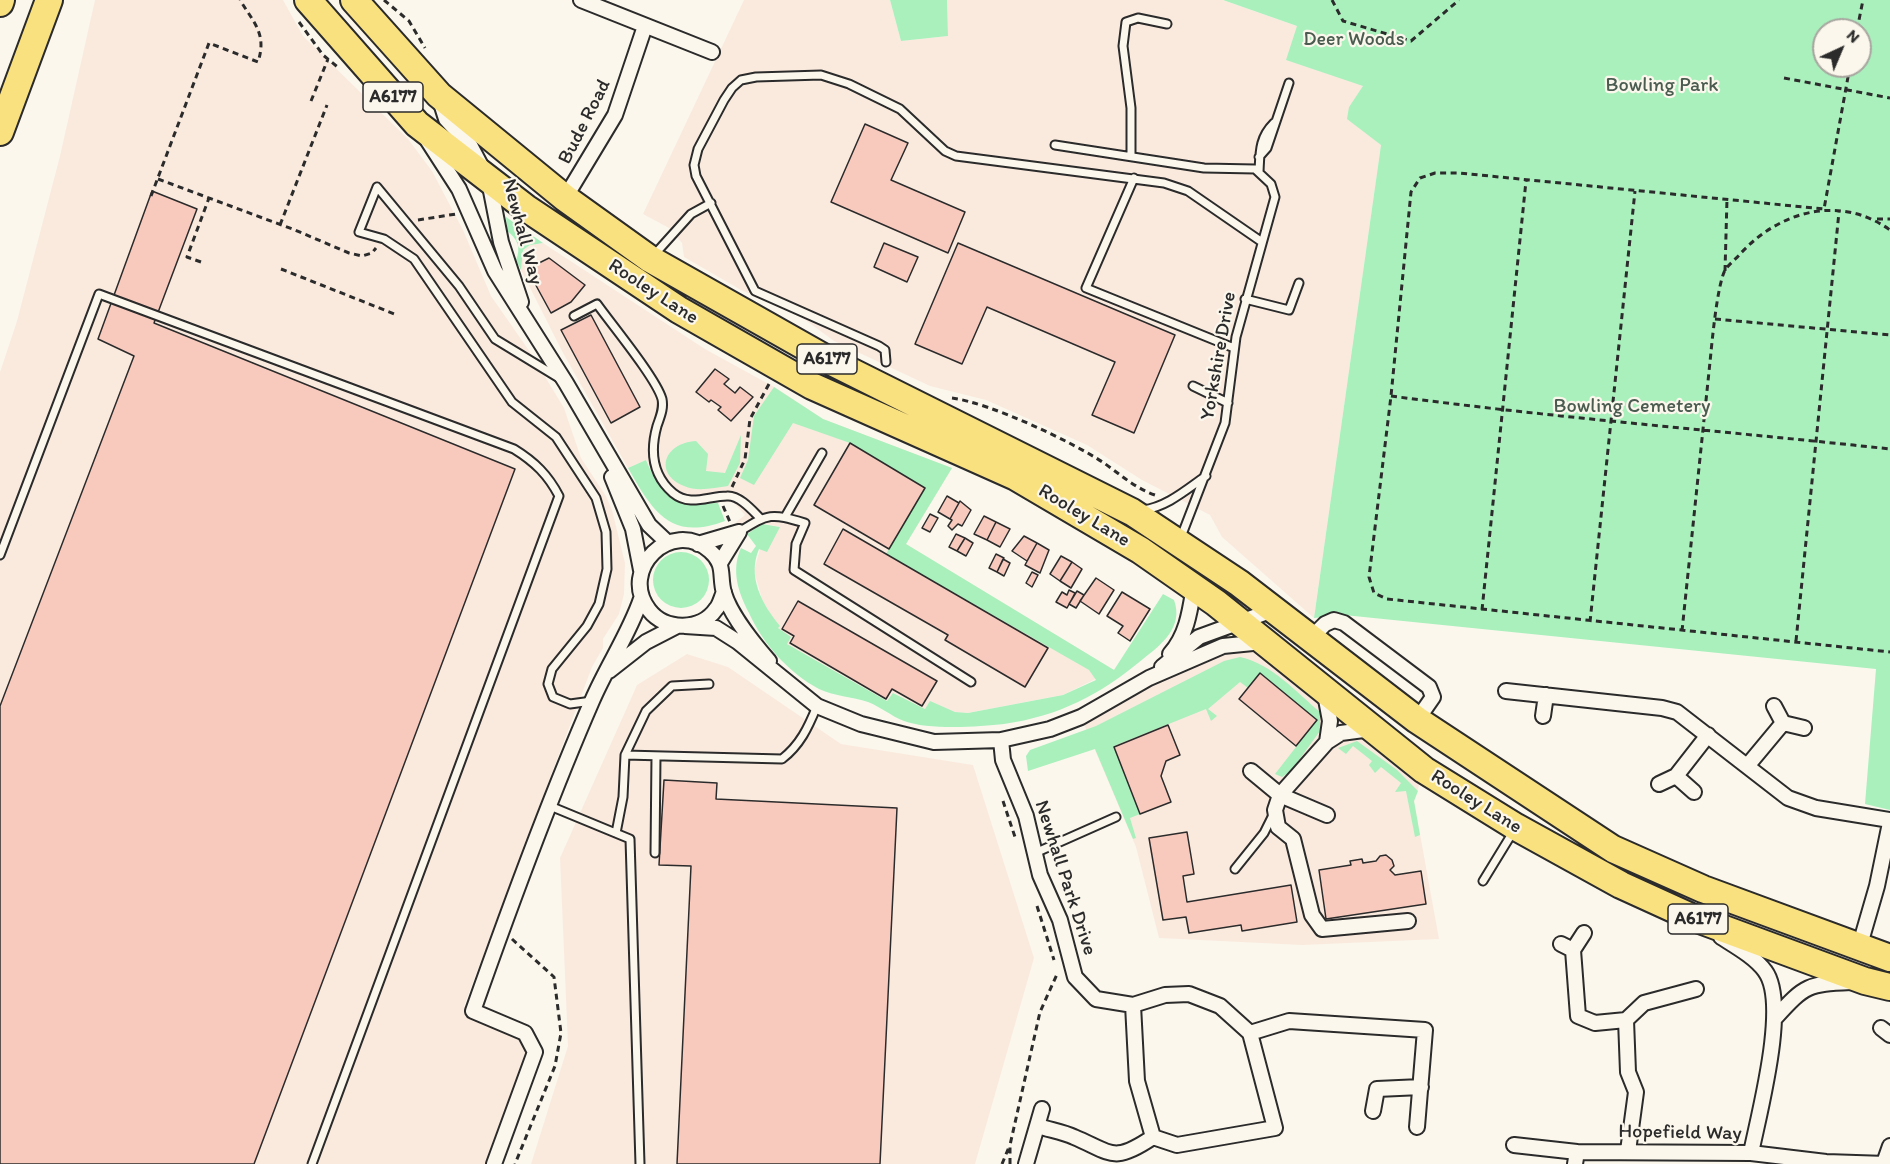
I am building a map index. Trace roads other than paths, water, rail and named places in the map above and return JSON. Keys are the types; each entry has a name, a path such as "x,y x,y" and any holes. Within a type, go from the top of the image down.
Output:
{"highway":[{"path":"0,132 49,0"},
{"name":"Rooley Lane","path":"354,0 439,96 565,198 650,259 832,362 1132,512 1173,543 1273,610 1417,720 1613,849 1703,889 1890,958"},
{"name":"Rooley Lane","path":"302,8 417,124 489,182 679,310 782,370 1016,477 1144,549 1239,621 1424,770 1516,827 1621,885 1689,916 1865,981 1890,987"}],"street":[{"path":"581,0 712,52"},
{"name":"Bude Road","path":"565,198 615,115 645,26"},
{"name":"Newhall Way","path":"439,96 446,119 470,145 489,182 501,242 527,321"},
{"name":"Newhall Way","path":"417,124 459,189 495,271 566,383 649,525 667,542"},
{"name":"Newhall Way","path":"494,1164 535,1052 525,1033 473,1011 592,701 604,674 631,627 641,599 639,581 641,570 633,530 623,502 581,410"},
{"path":"698,544 737,533"},
{"path":"720,563 737,533"},
{"path":"604,674 646,642 681,626 704,620 716,609 724,592 724,575 720,563 710,551 698,544 683,540 667,542 653,550 641,570"},
{"path":"1149,678 1179,643 1189,618 1194,586"},
{"path":"724,592 747,631 799,694"},
{"path":"641,599 656,618 681,626 716,628 738,642 799,694 817,706 861,724 934,741 1001,740 1050,729 1081,717 1149,678 1223,646 1263,642"},
{"path":"1149,678 1199,637 1273,610"},
{"path":"1310,639 1325,624 1334,620 1344,623 1363,637 1429,687 1433,697 1417,720"},
{"path":"1506,691 1662,708 1677,712 1788,798 1816,808 1890,821 1877,886 1859,948"},
{"path":"1325,692 1330,721 1327,742"},
{"path":"1543,716 1546,695"},
{"path":"1774,706 1783,723 1804,728"},
{"path":"1748,765 1783,723"},
{"path":"1372,729 1341,733 1327,742 1280,795 1275,810 1278,828 1293,839 1312,915 1322,929 1408,921"},
{"path":"1659,784 1676,776 1707,735"},
{"name":"Newhall Park Drive","path":"1001,740 1003,760 1026,816 1040,875 1060,921 1075,977 1096,999 1133,1005 1165,995 1189,994 1220,1006 1250,1033"},
{"path":"1251,771 1280,795 1327,815"},
{"path":"1676,776 1694,792"},
{"name":"Hopefield Way","path":"1514,1145 1576,1158 1628,1150 1751,1153 1776,1017 1774,992 1765,971 1741,951 1689,916"},
{"path":"1584,933 1567,947 1578,1016 1595,1023 1626,1020 1644,1003 1696,989"},
{"path":"1776,1017 1800,991 1821,983 1865,981"},
{"path":"1133,1005 1137,1081 1153,1137"},
{"path":"1626,1020 1628,1072 1636,1092 1628,1150"},
{"path":"1153,1137 1177,1145 1275,1128 1250,1033 1290,1021 1425,1030 1417,1127"},
{"path":"1373,1110 1377,1089 1421,1087"},
{"path":"1026,1164 1042,1110"},
{"path":"1038,1126 1074,1137 1102,1154 1112,1157 1137,1151 1153,1137"},
{"path":"1751,1153 1826,1163 1885,1163 1890,1146"}],"lane":[{"path":"1131,155 1131,108 1124,46 1126,22 1138,18 1167,24"},
{"path":"886,362 885,350 879,346 755,291 732,250 696,176 694,165 698,149 732,88 741,80 756,77 821,75 849,84 900,109 945,151 956,156 1056,171 1134,178 1188,191 1262,242"},
{"path":"1259,172 1259,157 1267,148 1289,83"},
{"path":"1055,145 1204,168 1255,169 1259,172"},
{"name":"Yorkshire Drive","path":"1173,543 1206,476 1225,423 1234,348 1245,299 1275,197 1271,184 1259,172"},
{"path":"1134,178 1086,288 1234,348"},
{"path":"566,383 495,339 459,286 377,187 359,232 384,239 414,259 512,402 556,437 596,498 606,532 607,569 599,604 587,626 552,669 548,684 553,697 570,704 592,701"},
{"path":"650,259 691,214 711,203"},
{"path":"1245,299 1289,310 1299,283"},
{"path":"0,555 99,294 514,449 533,461 551,480 559,496 312,1164"},
{"path":"574,316 597,304 656,387 663,406 653,440 652,458 662,481 675,495 696,501 728,495 743,503 760,518"},
{"path":"1193,386 1228,403"},
{"path":"784,517 822,453"},
{"path":"1132,512 1155,509 1206,476"},
{"path":"737,533 760,518 776,514 806,523 796,544 794,570 971,682"},
{"path":"616,833 623,798 625,755 646,711 672,686 709,684"},
{"path":"625,755 782,759 796,748 817,706"},
{"path":"655,853 656,756"},
{"path":"550,806 630,839 640,1164"},
{"path":"1235,869 1264,833 1275,810"},
{"path":"1035,853 1116,817"},
{"path":"1483,881 1516,827"}],"park label":[{"name":"Deer Woods","path":"1354,40"},
{"name":"Bowling Park","path":"1662,86"},
{"name":"Bowling Cemetery","path":"1632,407"}]}
